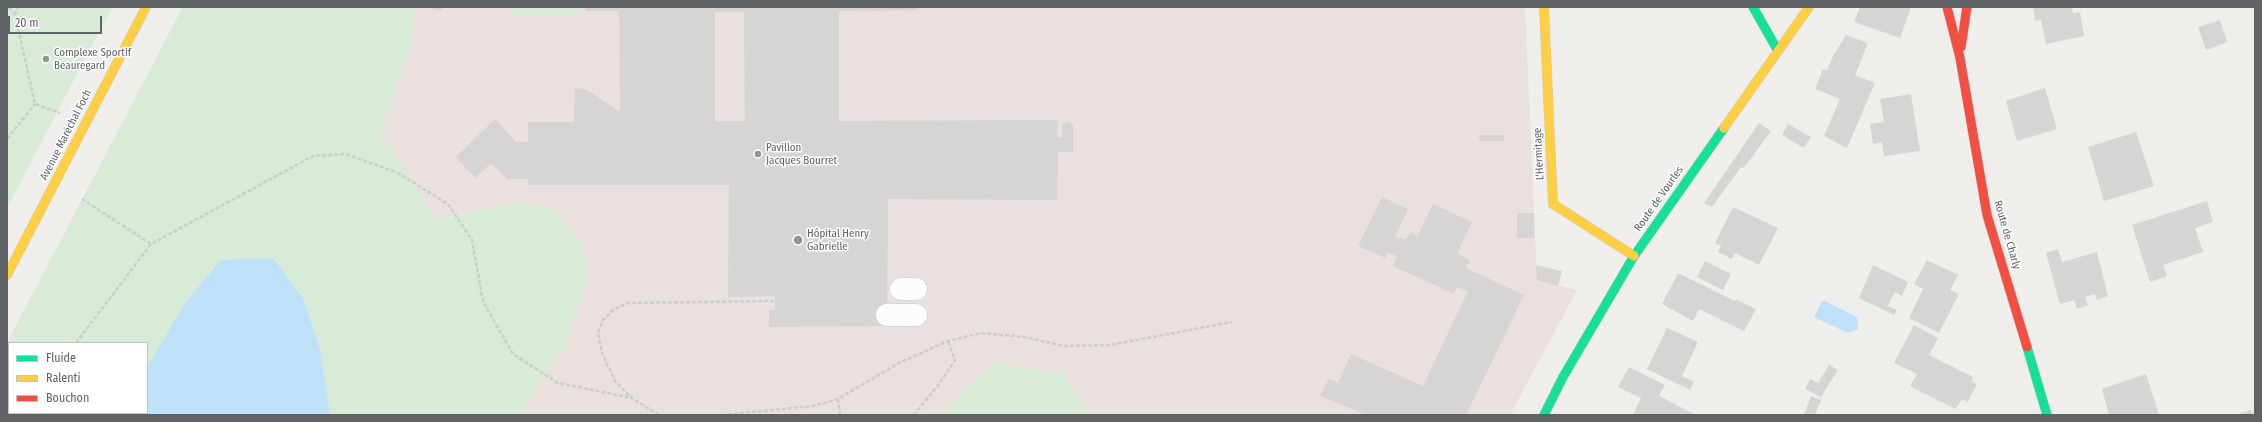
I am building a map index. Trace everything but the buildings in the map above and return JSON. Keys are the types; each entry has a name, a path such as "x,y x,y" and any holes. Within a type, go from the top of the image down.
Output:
{"street":[{"name":"Avenue Maréchal Foch","path":"7,275 146,7"},
{"name":"L'Hermitage","path":"1544,7 1553,204 1634,256"},
{"path":"1753,7 1778,51"},
{"name":"Route de Vourles","path":"1544,415 1563,376 1634,256 1809,7"},
{"name":"Route de Charly","path":"1947,7 1951,29 1960,58 1977,165 1987,215 2047,415"},
{"name":"Route de Charly","path":"1960,58 1967,7"},
{"path":"887,315 916,315"}],"path":[{"path":"9,7 15,15 35,104"},
{"path":"15,15 18,7"},
{"path":"35,104 58,112 84,128"},
{"path":"7,139 35,104"},
{"path":"77,342 151,244 313,156 346,154 398,174 448,204 472,240 483,302 513,354 558,383 632,398"},
{"path":"82,198 151,244"},
{"path":"659,415 632,398 615,381 602,353 598,333 603,320 612,310 628,304 775,301"},
{"path":"722,415 812,406 838,400 899,363 948,340 981,333 1025,337 1064,346 1110,345 1232,322"},
{"path":"914,415 939,384 954,360 948,340"},
{"path":"838,400 840,415"}],"shaded area":[{"name":"Hôpital Henry Gabrielle","path":"183,7 1525,7 1537,280 1577,290 1510,415 7,415 7,343"}],"green space":[{"name":"Complexe Sportif Beauregard","path":"7,7 112,7 7,208"},
{"path":"183,7 415,7 410,50 380,132 435,218 524,202 556,210 581,244 589,274 563,350 527,403 524,415 7,415 7,343"},
{"path":"511,7 578,7 578,16 511,16"},
{"path":"993,363 1062,373 1089,415 946,415 952,403"}],"water":[{"path":"273,258 303,298 320,349 330,415 139,415 148,414 148,366 185,303 221,260"},
{"path":"1823,300 1857,317 1858,329 1848,333 1814,317"}],"traffic: fast":[{"path":"1753,7 1778,51"},
{"path":"1544,415 1563,377 1634,256 1724,128"},
{"path":"2027,347 2047,415"}],"traffic: slow":[{"path":"7,275 146,7"},
{"path":"1544,7 1553,204 1634,256"},
{"path":"1724,128 1809,7"}],"traffic: jam":[{"path":"1947,7 1960,58 1987,215 2027,347"},
{"path":"1961,47 1967,7"}],"place":[{"name":"Complexe Sportif Beauregard","path":"46,59"},
{"name":"Pavillon Jacques Bourret","path":"758,154"},
{"name":"Hôpital Henry Gabrielle","path":"798,240"}]}
